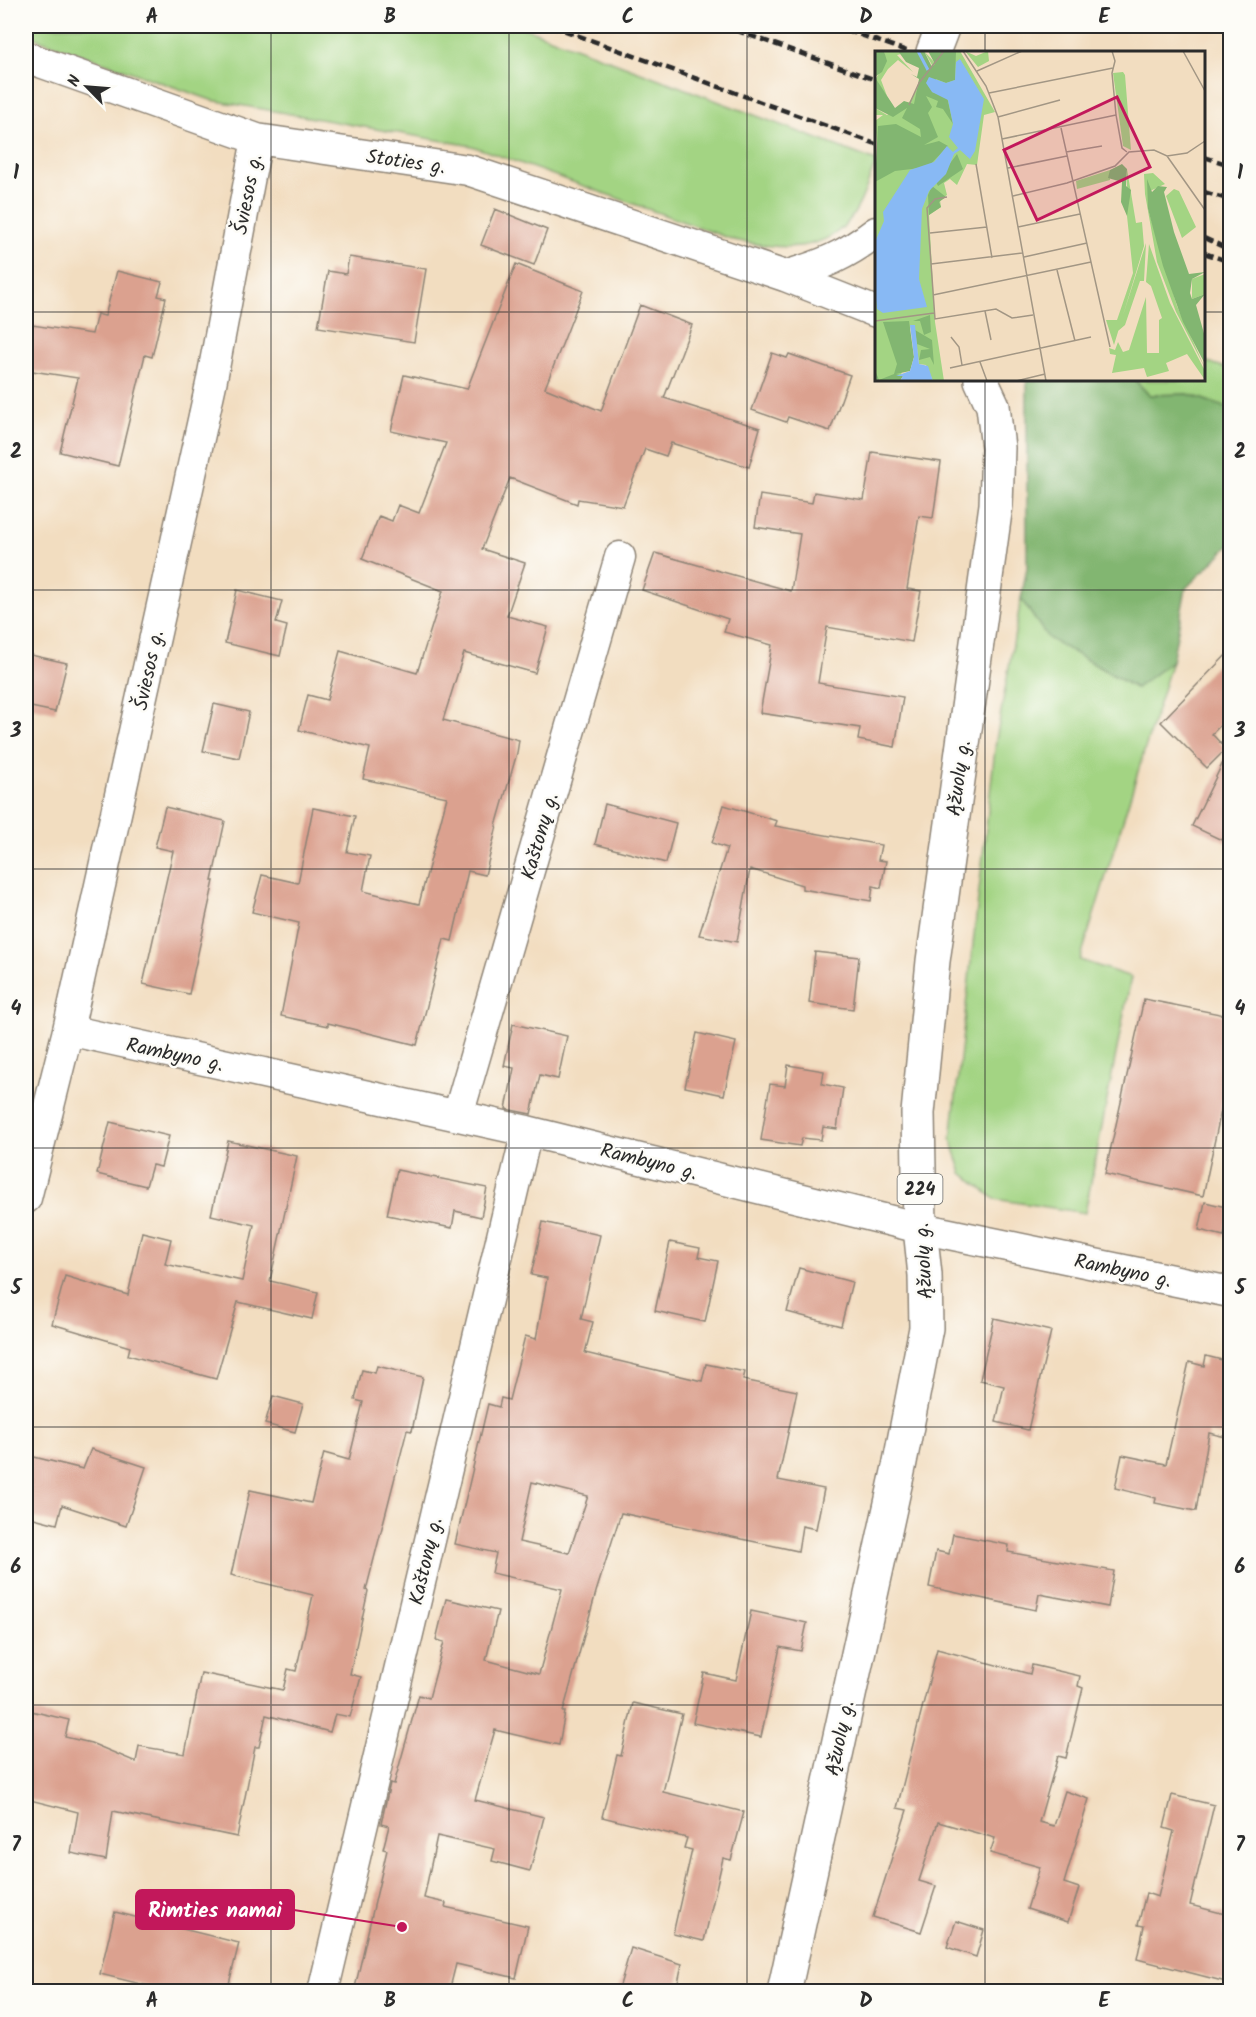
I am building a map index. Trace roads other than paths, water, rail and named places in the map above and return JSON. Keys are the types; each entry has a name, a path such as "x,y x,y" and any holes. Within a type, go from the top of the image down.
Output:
{"main road":[{"path":"933,51 943,26"},
{"name":"Ąžuolų g.","path":"784,1992 899,1467 926,1328 926,1275 921,1228 918,1113 933,961 996,505 998,448 993,406 981,381"}],"street":[{"name":"Stoties g.","path":"26,57 257,139 468,170 784,276 875,312"},
{"name":"Šviesos g.","path":"26,1198 68,1030 211,384 257,139"},
{"path":"784,276 826,263 854,249 875,233"},
{"name":"Kaštonų g.","path":"458,1115 620,557"},
{"name":"Rambyno g.","path":"68,1030 527,1131 921,1228 1230,1292"},
{"name":"Kaštonų g.","path":"323,1992 527,1131"}],"railway":[{"path":"552,26 875,144"},
{"path":"723,26 875,80"},
{"path":"834,26 907,51"},
{"path":"1205,157 1230,165"},
{"path":"1205,192 1230,200"},
{"path":"1205,238 1230,250"},
{"path":"1205,253 1230,262"}],"place":[{"name":"Rimties namai","path":"402,1927"}]}
